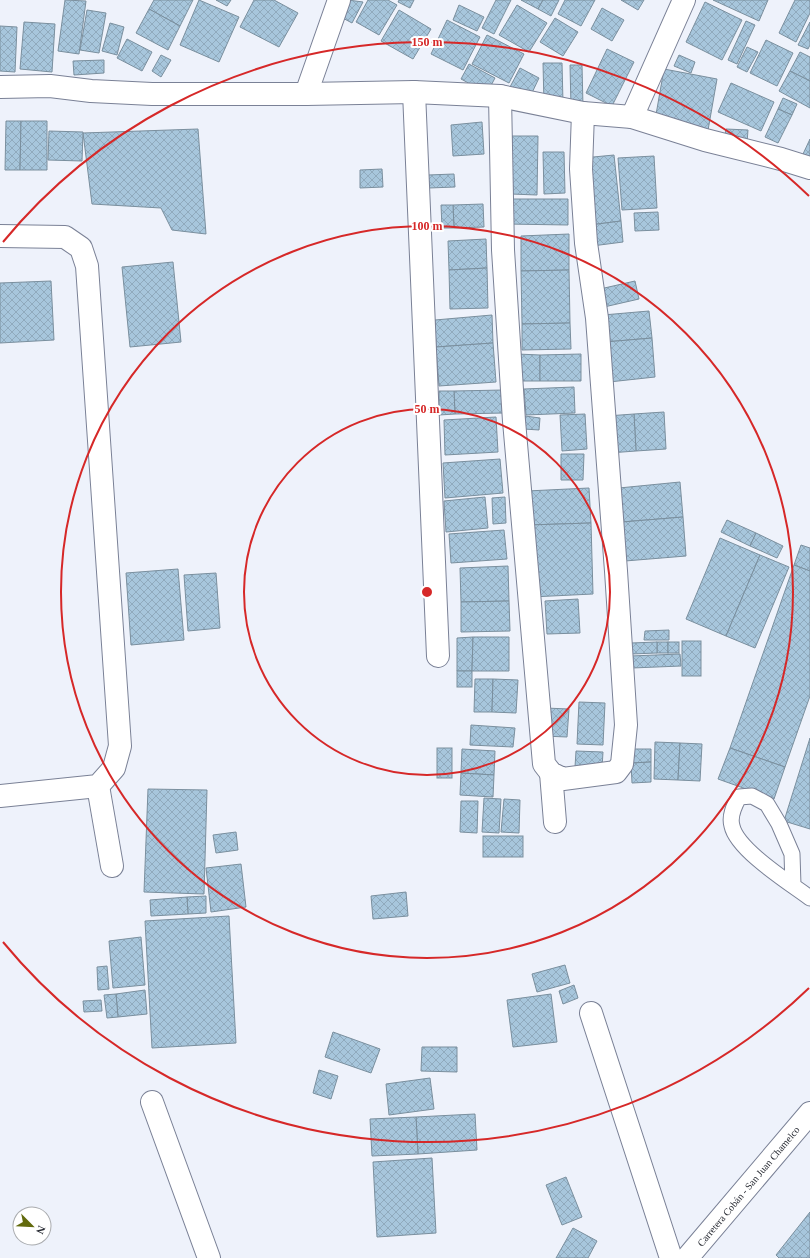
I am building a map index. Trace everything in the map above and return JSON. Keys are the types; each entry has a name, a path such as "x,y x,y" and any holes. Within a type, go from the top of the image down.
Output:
{"street":[{"path":"306,94 339,0"},
{"path":"632,117 684,0"},
{"path":"0,87 50,86 91,92 152,94 414,92 500,96 583,113 632,117 704,140 781,159 810,168"},
{"path":"414,92 438,656"},
{"path":"500,96 503,250 513,413 544,764 551,773 563,779 616,772 622,764 626,726 597,318 586,243 581,169 583,113"},
{"path":"0,236 65,237 81,248 87,266 120,746 114,768 98,786 0,796"},
{"path":"551,773 555,822"},
{"path":"98,786 112,866"},
{"path":"592,1013 671,1258"},
{"path":"152,1102 209,1258"},
{"name":"Carretera Cobán - San Juan Chamelco","path":"687,1258 810,1113"}],"lane":[{"path":"793,886 792,854 779,824 767,804 752,796 739,797 733,808 732,827 747,851 793,886 810,898"}],"building":[{"path":"65,0 86,1 79,54 58,51"},
{"path":"154,0 193,0 180,26 149,9"},
{"path":"199,0 239,17 219,62 180,45"},
{"path":"216,0 231,0 227,6"},
{"path":"254,0 274,0 298,13 279,47 240,27"},
{"path":"348,0 363,2 352,23 339,16"},
{"path":"368,0 388,0 397,5 379,35 356,22"},
{"path":"399,0 414,0 410,8 398,2"},
{"path":"496,0 511,0 494,34 482,28"},
{"path":"521,0 543,0 538,9"},
{"path":"543,0 559,0 551,16 538,9"},
{"path":"565,0 595,0 581,26 558,14"},
{"path":"621,0 644,0 638,10"},
{"path":"713,0 768,0 759,21"},
{"path":"795,0 810,0 810,13 796,42 779,33"},
{"path":"705,2 742,20 722,60 686,42"},
{"path":"459,5 484,17 477,31 453,20"},
{"path":"517,5 547,23 529,52 499,35"},
{"path":"602,8 624,20 612,41 591,29"},
{"path":"149,9 180,26 168,50 136,33"},
{"path":"87,10 106,13 99,53 80,50"},
{"path":"399,10 431,29 413,59 381,41"},
{"path":"555,18 578,32 563,56 540,42"},
{"path":"447,20 480,37 463,70 431,54"},
{"path":"746,21 755,25 737,64 728,60"},
{"path":"24,22 55,24 52,72 20,69"},
{"path":"810,22 810,45 808,49 798,45"},
{"path":"110,23 124,27 117,55 102,51"},
{"path":"0,26 17,27 15,72 0,71"},
{"path":"487,35 524,54 509,83 472,64"},
{"path":"127,39 152,52 142,71 117,58"},
{"path":"766,40 793,53 777,86 750,73"},
{"path":"747,47 758,52 747,72 737,67"},
{"path":"607,49 634,62 612,106 586,93"},
{"path":"800,52 810,57 810,81 790,71"},
{"path":"161,55 171,60 161,77 152,71"},
{"path":"679,55 695,62 691,73 674,66"},
{"path":"104,60 104,73 74,75 73,61"},
{"path":"543,63 562,63 563,103 544,104"},
{"path":"469,64 495,78 487,93 461,79"},
{"path":"570,65 582,65 583,107 571,107"},
{"path":"520,68 539,78 530,97 510,87"},
{"path":"664,69 717,79 707,136 654,126"},
{"path":"790,71 810,81 810,108 779,91"},
{"path":"731,83 774,102 761,131 718,112"},
{"path":"783,98 797,104 792,115 778,109"},
{"path":"778,109 792,115 778,143 765,137"},
{"path":"6,121 21,121 20,170 5,170"},
{"path":"21,121 47,121 47,170 20,170"},
{"path":"482,122 484,154 453,156 451,125"},
{"path":"198,129 206,234 172,230 161,208 92,204 83,133"},
{"path":"726,129 748,130 747,143 724,141"},
{"path":"49,131 83,132 82,161 48,160"},
{"path":"512,136 538,136 537,195 511,194"},
{"path":"810,139 810,157 803,154"},
{"path":"543,152 564,152 565,193 544,194"},
{"path":"614,155 621,221 590,225 583,158"},
{"path":"654,156 657,208 622,210 618,158"},
{"path":"382,169 383,187 360,188 360,170"},
{"path":"454,174 455,187 429,188 428,175"},
{"path":"506,199 568,199 568,225 506,224"},
{"path":"483,204 484,227 454,228 453,205"},
{"path":"441,205 453,205 454,228 442,228"},
{"path":"658,212 659,230 635,231 634,213"},
{"path":"621,221 623,242 592,246 590,225"},
{"path":"569,234 569,270 521,271 521,236"},
{"path":"486,239 487,268 449,270 448,241"},
{"path":"173,262 181,342 130,347 122,267"},
{"path":"487,268 488,308 450,309 449,270"},
{"path":"569,270 570,323 522,324 521,271"},
{"path":"51,281 54,340 0,343 0,283"},
{"path":"635,281 639,299 604,307 600,289"},
{"path":"649,311 652,338 605,342 603,315"},
{"path":"492,315 493,343 436,347 435,320"},
{"path":"570,323 571,349 522,350 522,324"},
{"path":"652,338 655,377 609,382 605,342"},
{"path":"493,343 496,382 439,386 436,347"},
{"path":"517,354 540,355 540,381 517,381"},
{"path":"581,354 581,381 540,381 540,355"},
{"path":"574,387 575,413 526,415 524,389"},
{"path":"503,390 504,413 455,414 454,391"},
{"path":"439,391 454,391 455,414 439,415"},
{"path":"664,412 666,449 636,451 634,414"},
{"path":"585,414 587,449 562,451 560,415"},
{"path":"634,414 636,451 609,453 607,416"},
{"path":"525,416 540,418 539,430 524,429"},
{"path":"496,417 498,452 445,455 444,420"},
{"path":"561,454 584,454 583,480 561,480"},
{"path":"500,459 503,493 445,498 443,463"},
{"path":"680,482 683,517 622,522 619,488"},
{"path":"589,488 591,523 528,525 527,491"},
{"path":"485,497 488,528 446,532 444,501"},
{"path":"505,497 506,523 493,524 492,498"},
{"path":"683,517 686,556 625,561 622,522"},
{"path":"727,520 756,533 750,546 721,532"},
{"path":"591,523 593,594 531,597 528,525"},
{"path":"504,530 507,559 451,563 449,534"},
{"path":"756,533 783,546 777,558 750,546"},
{"path":"720,538 760,555 726,636 686,619"},
{"path":"801,545 810,548 810,571 794,565"},
{"path":"760,555 789,567 755,648 726,636"},
{"path":"794,565 810,571 810,696 785,767 730,748"},
{"path":"508,566 509,601 461,602 460,568"},
{"path":"178,569 184,640 131,645 126,573"},
{"path":"216,573 220,628 188,631 184,575"},
{"path":"578,599 580,633 547,634 545,601"},
{"path":"509,601 510,631 461,632 461,602"},
{"path":"669,630 669,640 644,640 645,631"},
{"path":"473,637 472,671 457,671 457,638"},
{"path":"473,637 509,637 509,671 472,671"},
{"path":"682,641 701,641 701,676 682,676"},
{"path":"657,642 668,642 668,653 657,653"},
{"path":"657,642 657,653 631,654 631,643"},
{"path":"668,642 679,642 679,653 668,653"},
{"path":"680,654 681,666 632,668 631,656"},
{"path":"457,671 472,671 472,687 457,687"},
{"path":"475,679 493,679 492,712 474,712"},
{"path":"493,679 518,680 516,713 492,712"},
{"path":"579,702 605,703 603,745 577,744"},
{"path":"545,708 569,709 567,737 543,736"},
{"path":"471,725 515,728 513,747 470,745"},
{"path":"810,738 810,829 784,821"},
{"path":"655,742 680,743 678,780 654,779"},
{"path":"680,743 702,744 700,781 678,780"},
{"path":"437,748 452,748 452,778 437,778"},
{"path":"730,748 785,767 774,799 718,779"},
{"path":"462,749 495,751 494,775 461,773"},
{"path":"631,749 651,749 651,762 631,763"},
{"path":"576,751 603,752 602,768 575,767"},
{"path":"651,762 651,782 632,783 631,763"},
{"path":"461,773 494,775 493,797 460,795"},
{"path":"148,789 207,790 204,894 144,892"},
{"path":"484,798 501,799 499,833 482,832"},
{"path":"504,799 520,800 519,833 501,832"},
{"path":"461,801 478,801 477,833 460,832"},
{"path":"236,832 238,850 216,853 213,835"},
{"path":"483,836 523,836 523,857 483,857"},
{"path":"241,864 246,907 211,912 206,868"},
{"path":"406,892 408,916 373,919 371,896"},
{"path":"206,896 206,913 188,914 187,897"},
{"path":"187,897 188,914 151,916 150,900"},
{"path":"229,916 236,1043 152,1048 145,921"},
{"path":"141,937 145,985 113,988 109,941"},
{"path":"565,965 570,983 537,992 532,974"},
{"path":"107,966 109,989 98,990 97,967"},
{"path":"574,985 578,998 563,1004 559,991"},
{"path":"145,990 147,1014 118,1017 116,994"},
{"path":"116,994 118,1017 107,1018 104,995"},
{"path":"551,994 557,1042 513,1047 507,1000"},
{"path":"101,1000 102,1011 84,1012 83,1001"},
{"path":"333,1032 380,1049 371,1073 325,1057"},
{"path":"422,1047 457,1047 457,1072 421,1071"},
{"path":"319,1070 338,1076 331,1099 313,1093"},
{"path":"430,1078 434,1109 389,1115 386,1084"},
{"path":"475,1114 477,1150 418,1154 416,1117"},
{"path":"416,1117 418,1154 372,1156 370,1119"},
{"path":"432,1158 436,1233 377,1237 373,1162"},
{"path":"566,1177 582,1217 562,1225 546,1185"},
{"path":"810,1212 810,1258 779,1258 776,1255"},
{"path":"573,1228 597,1241 588,1258 556,1258"}]}
